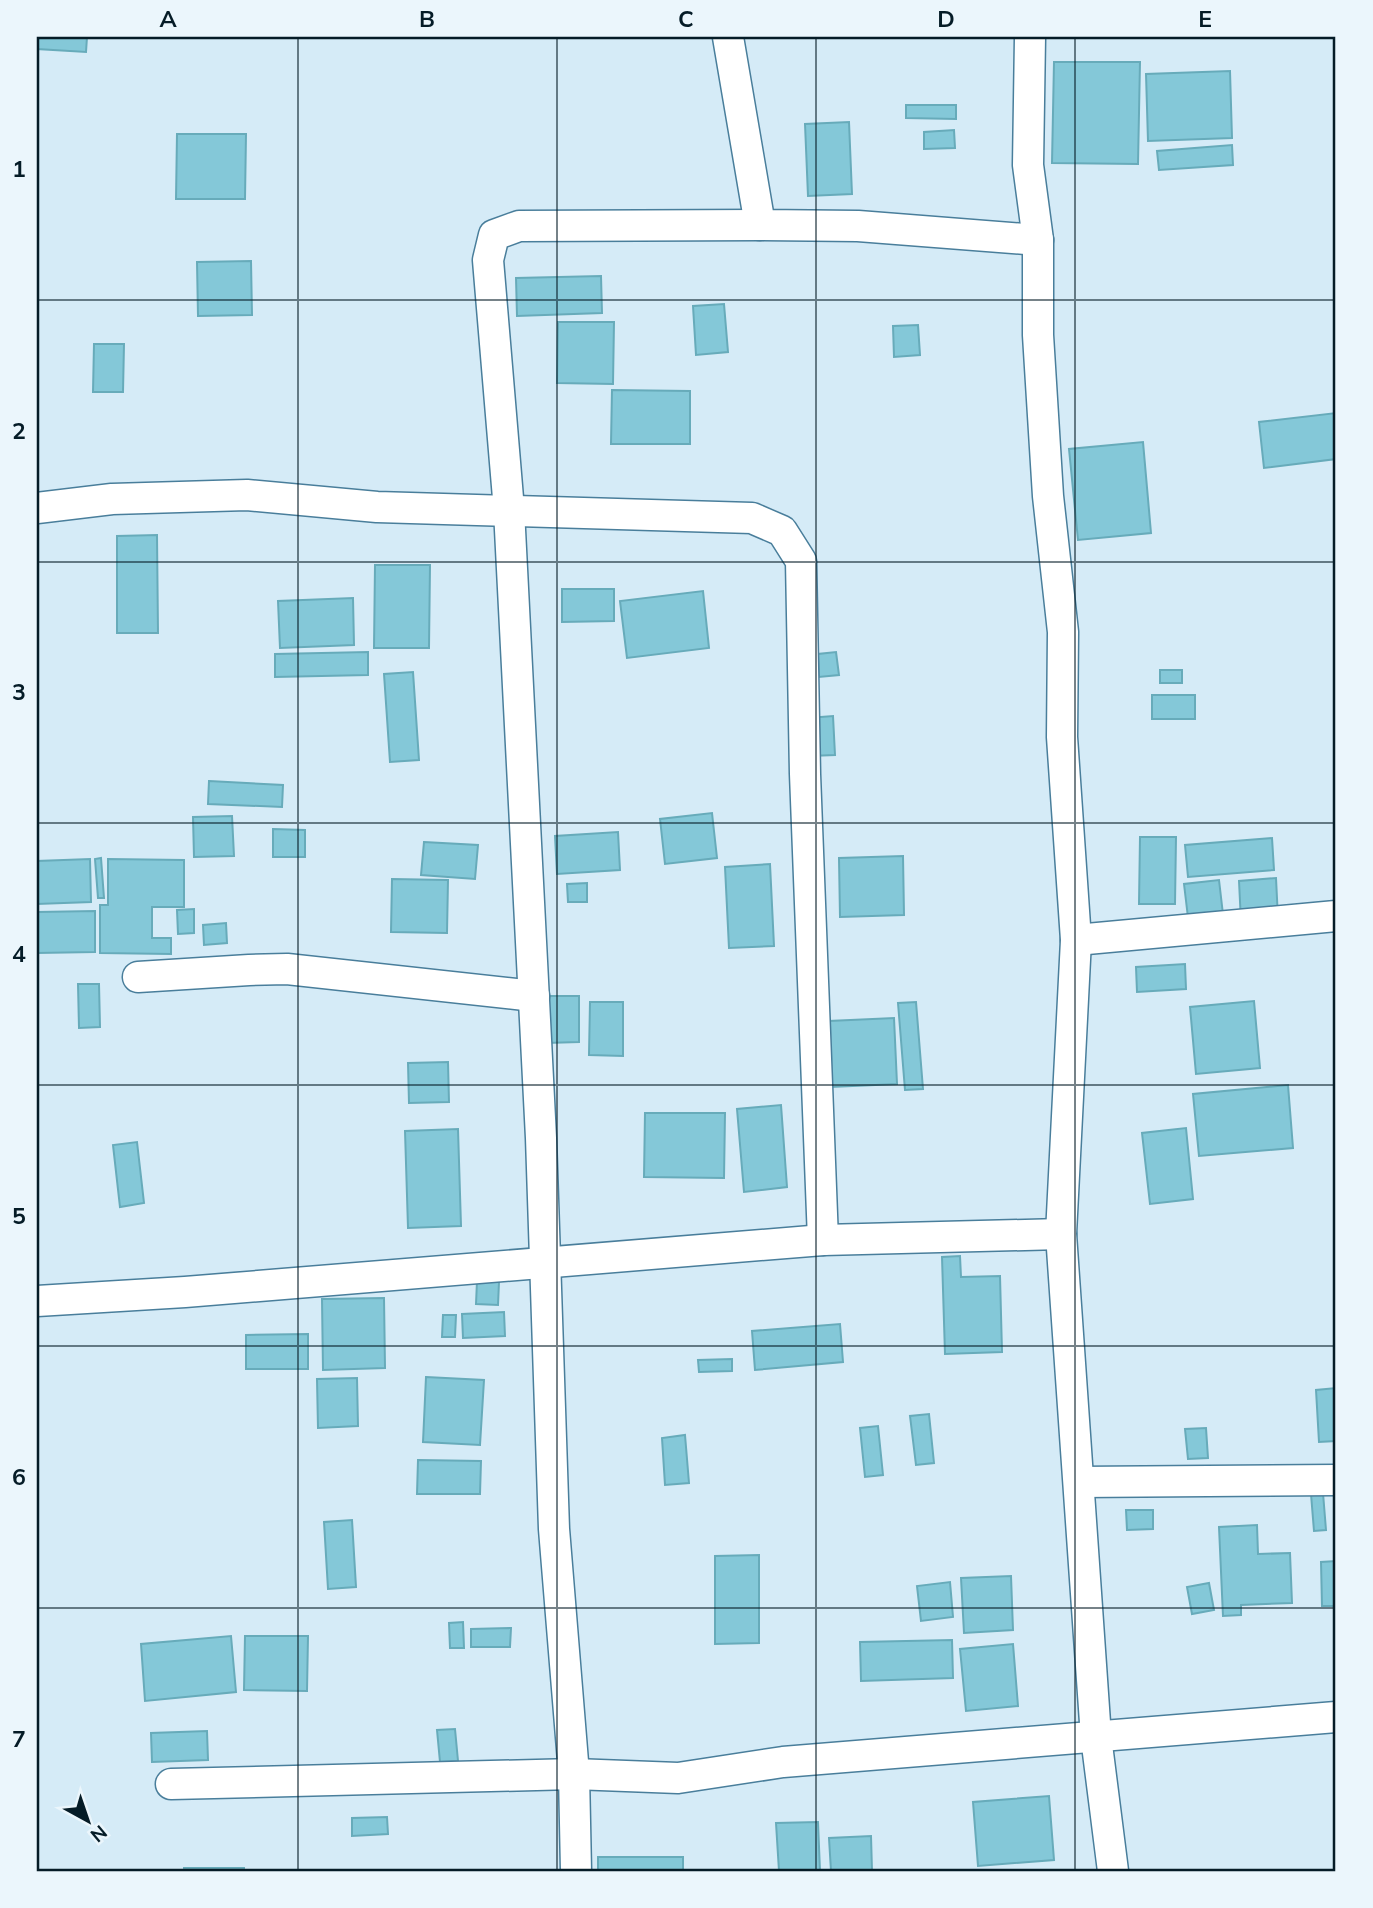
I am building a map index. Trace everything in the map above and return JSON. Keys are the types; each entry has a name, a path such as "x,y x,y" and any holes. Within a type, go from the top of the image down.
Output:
{"street":[{"path":"729,37 760,225"},
{"path":"1030,37 1028,165 1038,240 1038,335 1048,496 1063,632 1062,737 1076,940 1061,1234 1096,1737 1113,1871"},
{"path":"576,1871 574,1774 554,1529 534,996 509,510 488,260 494,235 519,226 760,225 858,226 1038,240"},
{"path":"38,506 112,499 247,495 376,507 752,518 782,531 801,561 805,774 823,1240"},
{"path":"1076,940 1336,916"},
{"path":"138,977 287,969 534,996"},
{"path":"37,1301 185,1292 823,1240 1061,1234"},
{"path":"1080,1482 1336,1480"},
{"path":"171,1784 574,1774 678,1778 783,1762 1336,1717"}],"building":[{"path":"37,37 87,37 86,52 37,49"},
{"path":"1054,62 1140,62 1138,164 1052,163"},
{"path":"1230,71 1232,138 1148,141 1146,74"},
{"path":"906,105 956,105 956,119 906,118"},
{"path":"849,122 852,194 808,196 805,124"},
{"path":"954,130 955,148 924,149 924,132"},
{"path":"177,134 246,134 245,199 176,199"},
{"path":"1232,145 1233,165 1159,170 1157,151"},
{"path":"251,261 252,315 198,316 197,262"},
{"path":"601,276 602,313 517,316 516,278"},
{"path":"724,304 728,352 696,355 693,306"},
{"path":"558,322 614,322 613,384 557,383"},
{"path":"918,325 920,355 894,357 893,326"},
{"path":"94,344 124,344 123,392 93,392"},
{"path":"612,390 690,391 690,444 611,444"},
{"path":"1336,413 1336,459 1264,468 1259,422"},
{"path":"1143,442 1151,533 1078,540 1069,449"},
{"path":"157,535 158,633 117,633 117,536"},
{"path":"375,565 430,565 429,648 374,648"},
{"path":"562,589 614,589 614,621 562,622"},
{"path":"703,591 709,648 627,658 620,601"},
{"path":"353,598 354,645 280,648 278,601"},
{"path":"368,652 368,675 275,677 275,654"},
{"path":"836,652 839,675 819,677 818,654"},
{"path":"1160,670 1182,670 1182,683 1160,683"},
{"path":"413,672 419,760 390,762 384,674"},
{"path":"1152,695 1195,695 1195,719 1152,719"},
{"path":"833,716 835,755 810,756 808,718"},
{"path":"209,781 283,785 282,807 208,804"},
{"path":"712,813 717,858 665,864 660,819"},
{"path":"232,816 234,856 194,857 193,817"},
{"path":"273,829 305,830 305,857 273,857"},
{"path":"618,832 620,870 557,874 555,836"},
{"path":"1140,837 1176,837 1175,904 1139,904"},
{"path":"1272,838 1274,870 1188,877 1185,845"},
{"path":"424,842 478,845 475,879 421,875"},
{"path":"903,856 904,915 840,917 839,858"},
{"path":"101,858 104,898 98,898 95,859"},
{"path":"90,859 91,902 37,904 37,861"},
{"path":"108,859 184,860 184,907 152,907 152,938 171,938 171,954 100,953 100,905 108,905"},
{"path":"770,864 774,946 729,948 725,867"},
{"path":"1276,878 1278,919 1241,922 1239,881"},
{"path":"392,879 448,880 447,933 391,932"},
{"path":"1219,880 1224,923 1189,926 1184,884"},
{"path":"587,883 587,902 568,902 567,884"},
{"path":"194,909 194,933 178,934 177,910"},
{"path":"95,911 95,952 37,953 37,912"},
{"path":"226,923 227,943 204,945 203,925"},
{"path":"1185,964 1186,989 1137,992 1136,967"},
{"path":"78,984 99,984 100,1027 79,1028"},
{"path":"546,996 579,996 579,1042 546,1043"},
{"path":"1254,1001 1260,1068 1196,1074 1190,1007"},
{"path":"590,1002 623,1002 623,1056 589,1055"},
{"path":"916,1002 923,1089 905,1090 898,1003"},
{"path":"894,1018 897,1084 831,1087 829,1021"},
{"path":"448,1062 449,1102 409,1103 408,1063"},
{"path":"1288,1085 1293,1148 1199,1156 1193,1094"},
{"path":"781,1105 787,1187 744,1192 737,1109"},
{"path":"645,1113 725,1113 724,1178 644,1177"},
{"path":"1186,1128 1193,1199 1150,1204 1142,1133"},
{"path":"458,1129 461,1226 408,1228 405,1131"},
{"path":"137,1142 144,1203 120,1207 113,1145"},
{"path":"960,1256 961,1277 1000,1276 1002,1352 945,1354 942,1257"},
{"path":"477,1281 499,1282 498,1305 476,1304"},
{"path":"384,1298 385,1368 323,1370 322,1299"},
{"path":"504,1312 505,1336 463,1338 462,1314"},
{"path":"443,1315 456,1315 455,1337 442,1337"},
{"path":"840,1324 843,1362 755,1370 752,1331"},
{"path":"308,1334 308,1369 246,1369 246,1335"},
{"path":"732,1359 732,1371 699,1372 698,1360"},
{"path":"426,1377 484,1380 480,1445 423,1442"},
{"path":"357,1378 358,1426 318,1428 317,1379"},
{"path":"1336,1388 1336,1441 1319,1442 1316,1390"},
{"path":"929,1414 934,1463 916,1465 910,1416"},
{"path":"878,1426 883,1475 865,1477 860,1428"},
{"path":"1206,1428 1208,1458 1188,1459 1185,1429"},
{"path":"685,1435 689,1483 665,1485 662,1438"},
{"path":"418,1460 481,1461 480,1494 417,1494"},
{"path":"1323,1493 1326,1530 1314,1531 1311,1494"},
{"path":"1126,1510 1153,1510 1153,1529 1127,1530"},
{"path":"352,1520 356,1587 328,1589 324,1522"},
{"path":"1257,1525 1258,1554 1290,1553 1292,1603 1241,1605 1241,1615 1223,1616 1219,1527"},
{"path":"759,1555 759,1643 715,1644 715,1556"},
{"path":"1336,1561 1336,1606 1322,1606 1321,1562"},
{"path":"1011,1576 1013,1630 964,1633 961,1578"},
{"path":"950,1582 953,1617 921,1621 917,1586"},
{"path":"1209,1583 1214,1610 1192,1614 1187,1587"},
{"path":"463,1622 464,1648 450,1648 449,1623"},
{"path":"511,1628 510,1647 471,1647 471,1629"},
{"path":"231,1636 236,1692 145,1701 141,1644"},
{"path":"245,1636 308,1636 307,1691 244,1690"},
{"path":"952,1640 953,1678 861,1681 860,1642"},
{"path":"1013,1644 1018,1706 966,1711 960,1649"},
{"path":"455,1729 458,1761 440,1762 437,1730"},
{"path":"207,1731 208,1760 152,1762 151,1733"},
{"path":"1049,1796 1054,1860 978,1866 973,1802"},
{"path":"387,1817 388,1834 352,1836 352,1818"},
{"path":"818,1822 820,1871 779,1871 776,1823"},
{"path":"871,1836 872,1871 831,1871 829,1838"},
{"path":"598,1857 683,1857 683,1871 598,1871"},
{"path":"184,1868 244,1868 244,1871 184,1871"}]}
